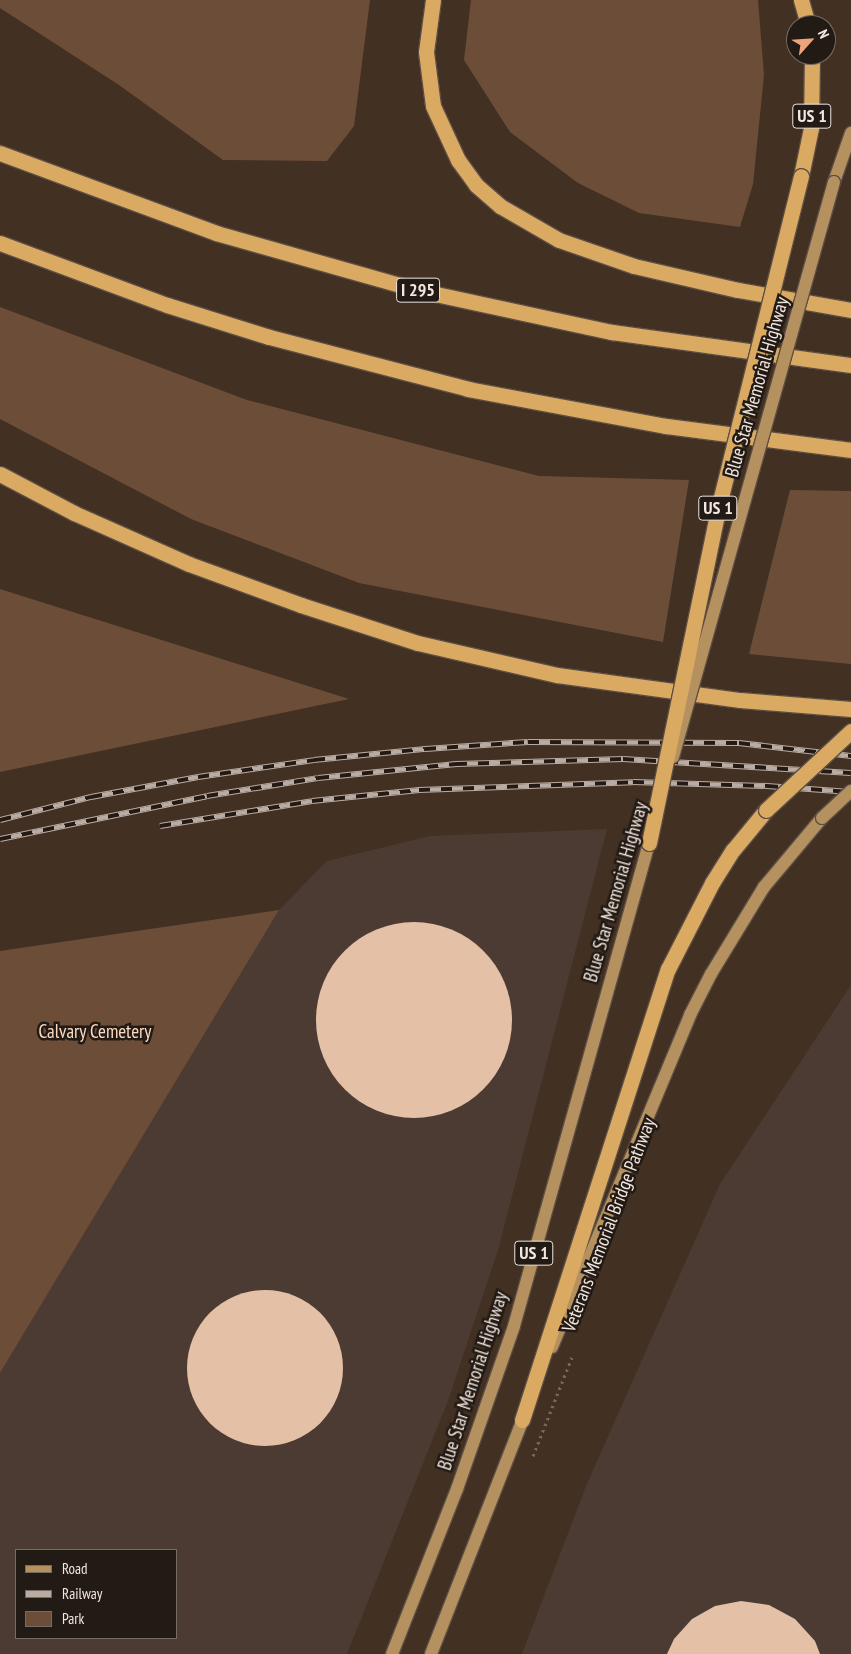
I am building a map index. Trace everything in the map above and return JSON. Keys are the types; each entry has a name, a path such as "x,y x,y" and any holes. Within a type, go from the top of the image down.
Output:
{"highway":[{"path":"433,0 426,52 433,106 458,160 476,185 500,206 559,240 634,266 729,288 851,310"},
{"path":"801,0 805,15"},
{"name":"US 1","path":"649,843 718,509 802,176 812,119 812,65"},
{"name":"I 295","path":"0,153 216,232 417,290 612,332 851,365"},
{"path":"0,243 167,305 269,337 459,387 666,426 851,450"},
{"path":"0,474 115,532 198,567 300,606 418,642 585,679 740,700 851,709"},
{"name":"US 1","path":"522,1420 668,969 712,883 766,810 851,731"}],"main road":[{"name":"Blue Star Memorial Highway","path":"392,1654 457,1489 514,1326 834,182 851,133"},
{"path":"522,1420 698,998 740,922 794,849 822,818 851,791"},
{"name":"US 1","path":"431,1654 522,1420"}],"path":[{"name":"Veterans Memorial Bridge Pathway","path":"531,1461 574,1351"}],"shaded area":[{"path":"607,829 498,1250 449,1398 347,1654 0,1654 0,1373 279,910 327,861 430,836"},
{"path":"851,985 851,1654 522,1654 586,1486 720,1184"}],"green space":[{"path":"0,0 370,0 354,126 327,161 223,160 119,85 0,8"},
{"path":"471,0 758,0 764,75 753,184 740,227 639,213 578,183 510,132 464,60"},
{"path":"0,307 247,400 539,476 689,480 663,642 359,583 191,519 0,419"},
{"path":"790,490 851,491 851,664 749,654"},
{"path":"0,589 349,699 0,772"},
{"name":"Calvary Cemetery","path":"279,910 0,1373 0,951"}],"building":[{"path":"404,922 424,922 452,929 476,944 490,958 505,982 512,1010 512,1030 505,1058 490,1082 476,1096 452,1111 424,1118 404,1118 376,1111 352,1096 338,1082 323,1058 316,1030 316,1010 323,982 338,958 352,944 376,929"},
{"path":"257,1290 273,1290 288,1293 302,1299 325,1318 334,1331 340,1345 343,1368 342,1383 334,1405 315,1428 302,1437 288,1443 273,1446 257,1446 242,1443 228,1437 205,1418 196,1405 190,1391 187,1376 187,1360 190,1345 196,1331 215,1308 228,1299 242,1293"},
{"path":"741,1601 769,1605 795,1619 815,1641 820,1654 667,1654 674,1639 692,1619 715,1606"}],"railway":[{"path":"0,820 91,797 198,777 314,760 425,749 528,742 739,743 851,756"},
{"path":"0,839 207,796 318,778 456,764 623,759 851,773"},
{"path":"160,826 312,801 419,790 633,782 767,786 851,792"}]}
